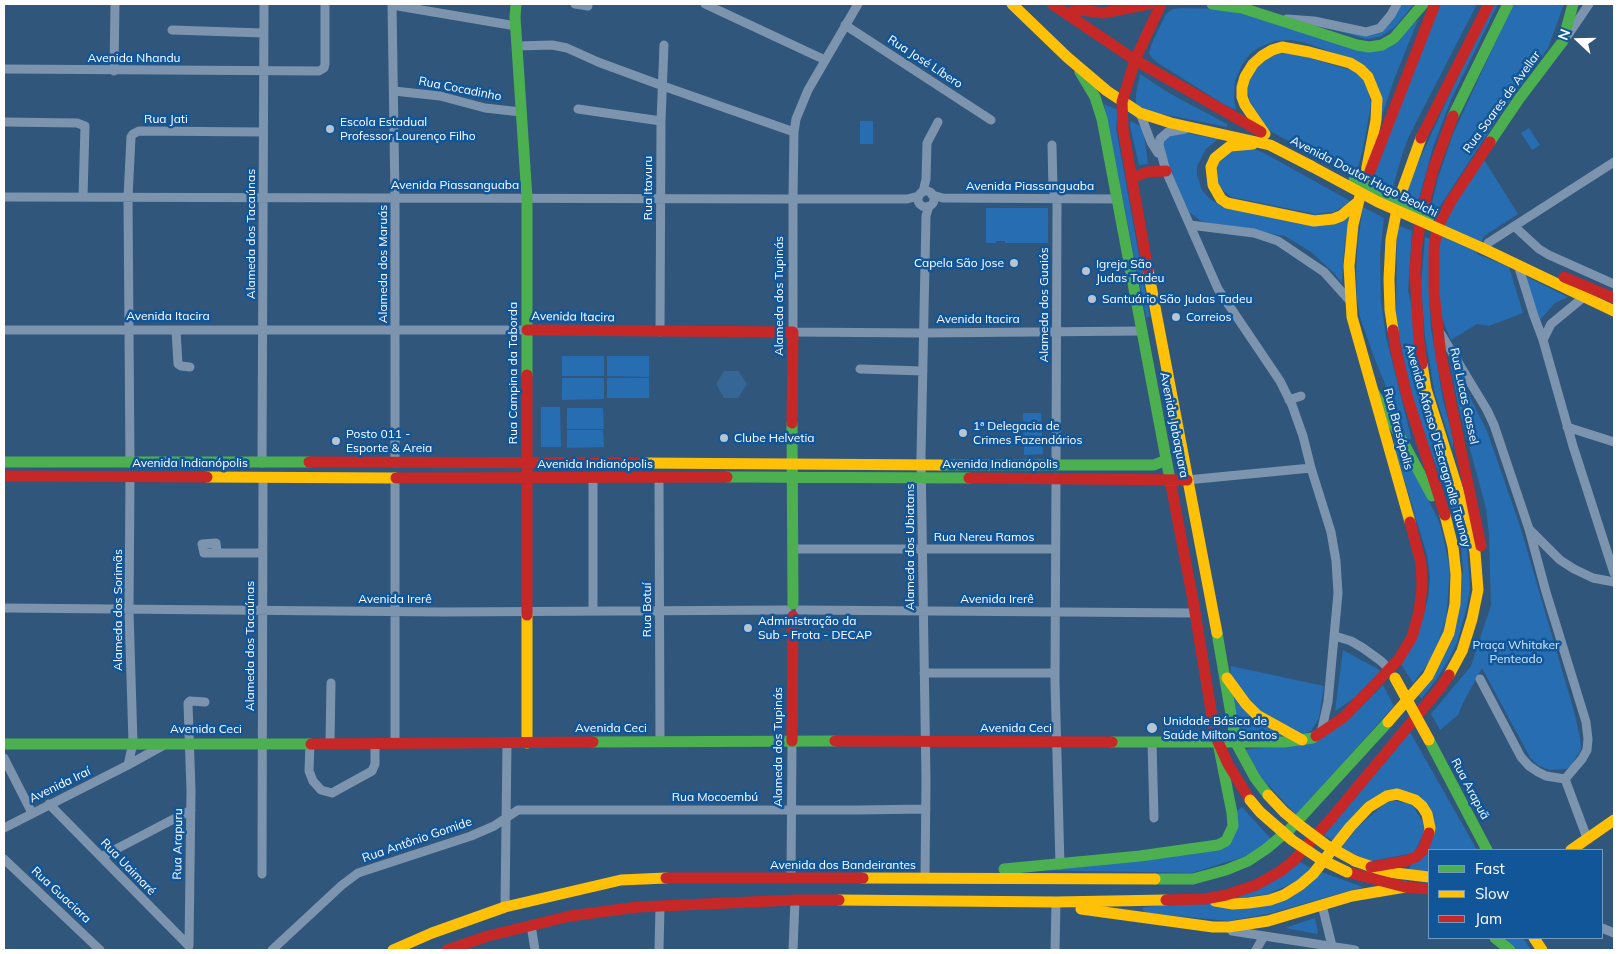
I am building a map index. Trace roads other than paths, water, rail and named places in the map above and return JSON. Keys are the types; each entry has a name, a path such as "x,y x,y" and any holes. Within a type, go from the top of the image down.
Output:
{"main road":[{"name":"Rua Campina da Taborda","path":"516,4 527,198 526,743"},
{"name":"Avenida Jabaquara","path":"1012,4 1067,57 1122,102"},
{"path":"1052,4 1135,60"},
{"path":"1066,13 1081,10 1103,13 1148,4"},
{"name":"Avenida Jabaquara","path":"1161,4 1135,60 1122,102 1123,129 1162,348 1215,620 1236,743 1255,778 1268,795 1284,812 1326,845 1355,861 1371,867 1395,873 1428,877"},
{"path":"1212,4 1244,6 1358,45 1369,47 1382,44 1394,38 1403,30 1423,4"},
{"name":"Rua Brasópolis","path":"1218,743 1284,742 1313,738 1344,717 1392,674 1412,637 1419,612 1422,587 1420,563 1360,346 1350,301 1349,266 1358,202 1362,188 1435,4"},
{"name":"Avenida Afonso D'Escragnolle Taunay","path":"1290,829 1428,676 1439,656 1448,633 1455,604 1456,574 1453,547 1407,396 1396,351 1390,310 1391,239 1399,198 1424,133 1489,4"},
{"name":"Avenida Afonso D'Escragnolle Taunay","path":"1205,899 1242,890 1267,880 1287,866 1310,842 1425,708 1454,668 1462,651 1477,597 1478,578 1472,538 1423,375 1415,297 1417,243 1429,183 1454,114 1508,4"},
{"path":"1563,41 1573,4"},
{"name":"Rua Soares de Avellar","path":"1441,219 1490,140 1563,41"},
{"path":"1265,134 1245,105 1242,96 1245,77 1253,64 1262,56 1282,47 1310,52 1350,63 1368,77 1377,99 1376,120 1362,188"},
{"name":"Avenida Jabaquara","path":"1067,57 1089,85 1099,107 1171,479 1215,735 1218,743 1228,764 1250,800 1292,840 1320,859 1347,872 1405,887"},
{"name":"Avenida Doutor Hugo Beolchi","path":"1135,60 1265,134 1313,164"},
{"name":"Avenida Doutor Hugo Beolchi","path":"1122,102 1140,112 1171,123 1270,145 1484,244 1614,300"},
{"path":"1270,145 1230,146 1222,150 1215,158 1211,167 1216,192 1221,199 1234,205 1314,221 1341,216 1358,202"},
{"path":"1132,178 1147,172 1166,171"},
{"name":"Rua Lucas Gassel","path":"1441,219 1434,247 1433,265 1437,327 1447,388 1480,541 1478,578"},
{"name":"Avenida Doutor Hugo Beolchi","path":"1484,244 1518,265 1614,311"},
{"path":"1585,296 1597,293 1614,300"},
{"name":"Avenida Itacira","path":"527,330 793,332"},
{"path":"1142,331 1154,332 1162,348"},
{"name":"Alameda dos Tupinás","path":"792,741 793,549 791,463 793,332"},
{"path":"1374,393 1390,417 1447,525"},
{"name":"Avenida Indianópolis","path":"4,476 922,477 1056,472 1154,465 1166,460"},
{"name":"Avenida Indianópolis","path":"4,462 922,464 1187,480"},
{"path":"1195,613 1204,614 1215,620"},
{"name":"Rua Arapuã","path":"1392,674 1411,705 1487,849"},
{"path":"1225,675 1246,704 1257,714 1302,740"},
{"name":"Avenida Ceci","path":"4,744 792,741 1218,743"},
{"path":"938,878 958,872 1060,865 1218,845 1226,841 1233,826 1218,743"},
{"path":"449,950 488,936 570,916 638,907 795,900 1072,902 1205,899 1233,904 1270,900 1284,895 1313,874 1369,806 1387,796 1397,794 1415,800 1427,814 1430,828 1423,850 1416,857 1406,862 1371,867"},
{"path":"1566,849 1579,844 1614,820"},
{"name":"Avenida dos Bandeirantes","path":"393,950 432,932 505,907 621,880 675,878 1193,879 1226,870 1248,861 1290,829"},
{"path":"1072,902 1087,911 1213,927 1229,927 1268,921 1352,896 1405,887 1428,889"},
{"path":"1497,939 1510,950"},
{"path":"1535,939 1541,950"}],"street":[{"path":"114,71 115,4"},
{"name":"Alameda dos Tacaúnas","path":"262,463 264,4"},
{"name":"Avenida Nhandu","path":"4,69 316,72 322,70 324,64 325,4"},
{"path":"575,4 588,6"},
{"path":"704,4 825,60"},
{"name":"Alameda dos Tupinás","path":"793,332 794,132 799,111 825,60 858,4"},
{"path":"1280,19 1307,20 1366,32 1380,28 1397,4"},
{"name":"Rua Soares de Avellar","path":"1563,41 1589,4"},
{"path":"392,5 516,26"},
{"name":"Alameda dos Maruás","path":"392,5 395,198 395,463"},
{"name":"Rua José Líbero","path":"845,25 991,120"},
{"path":"172,30 264,33"},
{"path":"518,46 559,45 662,86 794,132"},
{"name":"Rua Itavuru","path":"660,332 661,121 664,45"},
{"name":"Rua Cocadinho","path":"394,91 440,96 485,108 522,112"},
{"path":"578,110 661,121"},
{"path":"1140,112 1151,142 1161,157"},
{"path":"4,122 77,123 85,126 83,197"},
{"name":"Alameda dos Ubiatans","path":"925,878 926,742 922,477 923,333 927,144 938,122"},
{"path":"1200,128 1164,134 1158,143 1161,157 1218,289 1266,360 1289,400 1303,436 1331,532 1336,561 1338,593 1328,702 1322,733"},
{"name":"Rua Jati","path":"128,197 130,141 136,131 263,132"},
{"name":"Alameda dos Guaiós","path":"1052,145 1053,190 1057,199 1055,673 1060,865"},
{"path":"1484,244 1614,162"},
{"name":"Avenida Piassanguaba","path":"4,196 1117,199"},
{"path":"128,197 130,463"},
{"path":"1190,226 1254,234 1278,241 1324,272 1350,301"},
{"path":"1514,226 1539,249 1549,255 1614,284"},
{"path":"1518,265 1543,340 1568,427 1611,549 1614,573"},
{"path":"1543,340 1551,324 1585,296"},
{"path":"1437,327 1494,425 1529,529 1546,592 1586,722 1588,739 1586,750 1582,759 1565,779"},
{"name":"Avenida Itacira","path":"4,330 527,330"},
{"path":"176,330 178,364 179,366 190,366"},
{"name":"Avenida Itacira","path":"793,332 1142,331"},
{"path":"860,369 923,371"},
{"path":"1289,400 1301,396"},
{"path":"1568,427 1614,442"},
{"path":"1187,480 1311,468"},
{"name":"Alameda dos Sorimãs","path":"130,477 133,743"},
{"name":"Alameda dos Tacaúnas","path":"262,874 263,477"},
{"path":"395,477 395,743"},
{"path":"593,477 593,610"},
{"name":"Rua Botuí","path":"659,478 660,742"},
{"path":"1529,529 1560,560 1574,569 1593,578 1614,582"},
{"name":"Rua Nereu Ramos","path":"793,549 1055,549"},
{"path":"217,553 262,553"},
{"name":"Avenida Irerê","path":"4,608 1195,613"},
{"path":"1335,636 1351,641 1377,657 1392,674"},
{"path":"924,673 1055,673"},
{"path":"1480,679 1525,761 1533,769 1546,776 1565,779"},
{"path":"330,743 331,683"},
{"name":"Rua Arapuru","path":"189,946 191,742 188,702 205,702"},
{"name":"Alameda dos Tupinás","path":"791,878 792,741"},
{"path":"1152,742 1154,818"},
{"path":"128,765 133,743"},
{"name":"Avenida Iraí","path":"4,828 169,743"},
{"path":"310,743 310,774 318,786 329,793 336,792 372,771 375,764 375,744"},
{"path":"505,907 507,743"},
{"path":"4,758 32,813"},
{"path":"1565,779 1579,844"},
{"name":"Rua Uaimaré","path":"50,804 189,946"},
{"name":"Rua Mocoembú","path":"506,817 518,810 524,809 926,809"},
{"path":"101,857 191,810"},
{"name":"Rua Antônio Gomide","path":"272,950 342,885 358,873 471,836 494,826 506,817"},
{"name":"Rua Guaciara","path":"4,859 100,950"},
{"path":"793,950 795,900"},
{"path":"1055,950 1056,902"},
{"path":"1322,905 1332,948"},
{"path":"659,950 660,907"},
{"path":"532,925 535,950"},
{"path":"1213,927 1332,948 1355,950"},
{"path":"1256,950 1264,936"}],"railway":[{"path":"1310,168 1370,202 1482,251"}],"place":[{"name":"Escola Estadual Professor Lourenço Filho","path":"330,129"},
{"name":"Capela São Jose","path":"1014,263"},
{"name":"Igreja São Judas Tadeu","path":"1086,271"},
{"name":"Santuário São Judas Tadeu","path":"1092,299"},
{"name":"Correios","path":"1176,317"},
{"name":"1ª Delegacia de Crimes Fazendários","path":"963,433"},
{"name":"Clube Helvetia","path":"724,438"},
{"name":"Posto 011 - Esporte & Areia","path":"336,441"},
{"name":"Administração da Sub - Frota - DECAP","path":"748,628"},
{"name":"Unidade Básica de Saúde Milton Santos","path":"1152,728"}],"park label":[{"name":"Praça Whitaker Penteado","path":"1516,652"}]}
